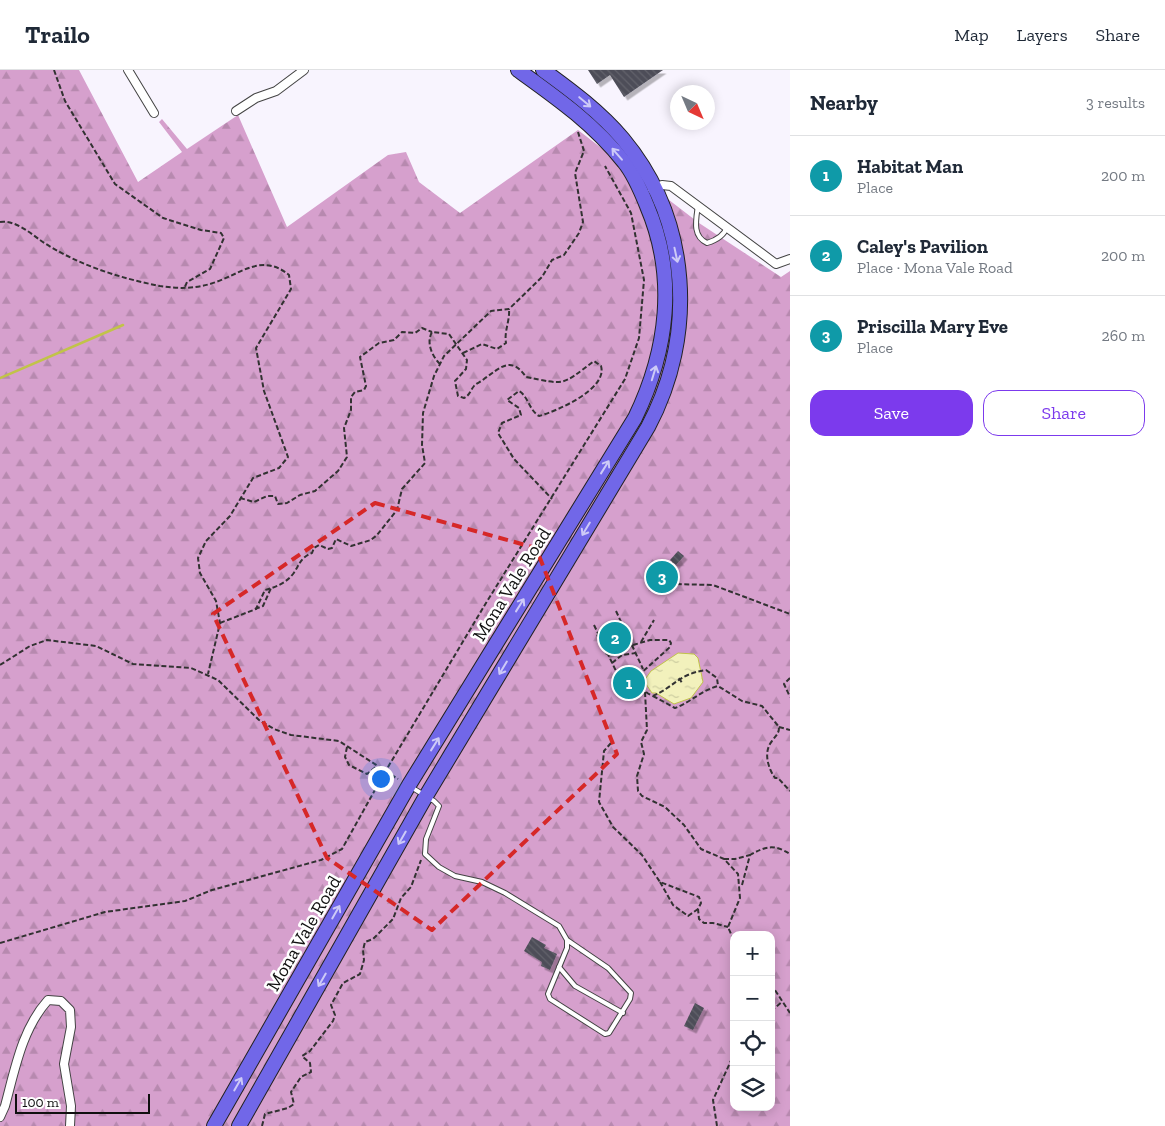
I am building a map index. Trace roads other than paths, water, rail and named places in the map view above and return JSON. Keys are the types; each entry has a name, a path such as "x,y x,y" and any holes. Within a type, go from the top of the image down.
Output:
{"highway":[{"name":"Mona Vale Road","path":"214,1126 409,785 635,418 649,389 658,359 664,328 666,296 661,248 642,195 626,164 602,136 566,104 518,70"},
{"name":"Mona Vale Road","path":"239,1126 426,796 648,427 668,382 676,351 681,319 680,270 669,223 654,187 633,152 613,128 576,95 543,70"}],"street":[{"path":"128,70 154,113"},
{"path":"236,111 256,98 276,91 304,70"},
{"path":"642,195 654,187 662,185 671,186 776,264 790,259"},
{"path":"0,1118 26,1033 35,1014 48,1000 61,1001 70,1010 70,1027 64,1064 71,1106 70,1126"}],"lane":[{"path":"698,205 696,224 697,234 701,240 708,243 715,240 726,232 727,227"},
{"path":"409,785 439,806 426,840 425,854 439,867 455,876 482,882 505,893 559,926 568,940 608,968 627,986 631,992 630,999 612,1032 605,1034 555,1004 550,999 548,994 567,948 568,940"},
{"path":"559,968 574,986 622,1013"}],"water":[{"path":"678,653 694,654 698,658 703,682 691,698 674,704 656,693 652,693 644,681 651,671"}],"waterway":[{"path":"0,378 123,325"}],"place":[{"name":"Priscilla Mary Eve","path":"662,577"},
{"name":"Caley's Pavilion","path":"615,638"},
{"name":"Habitat Man","path":"629,683"}]}
